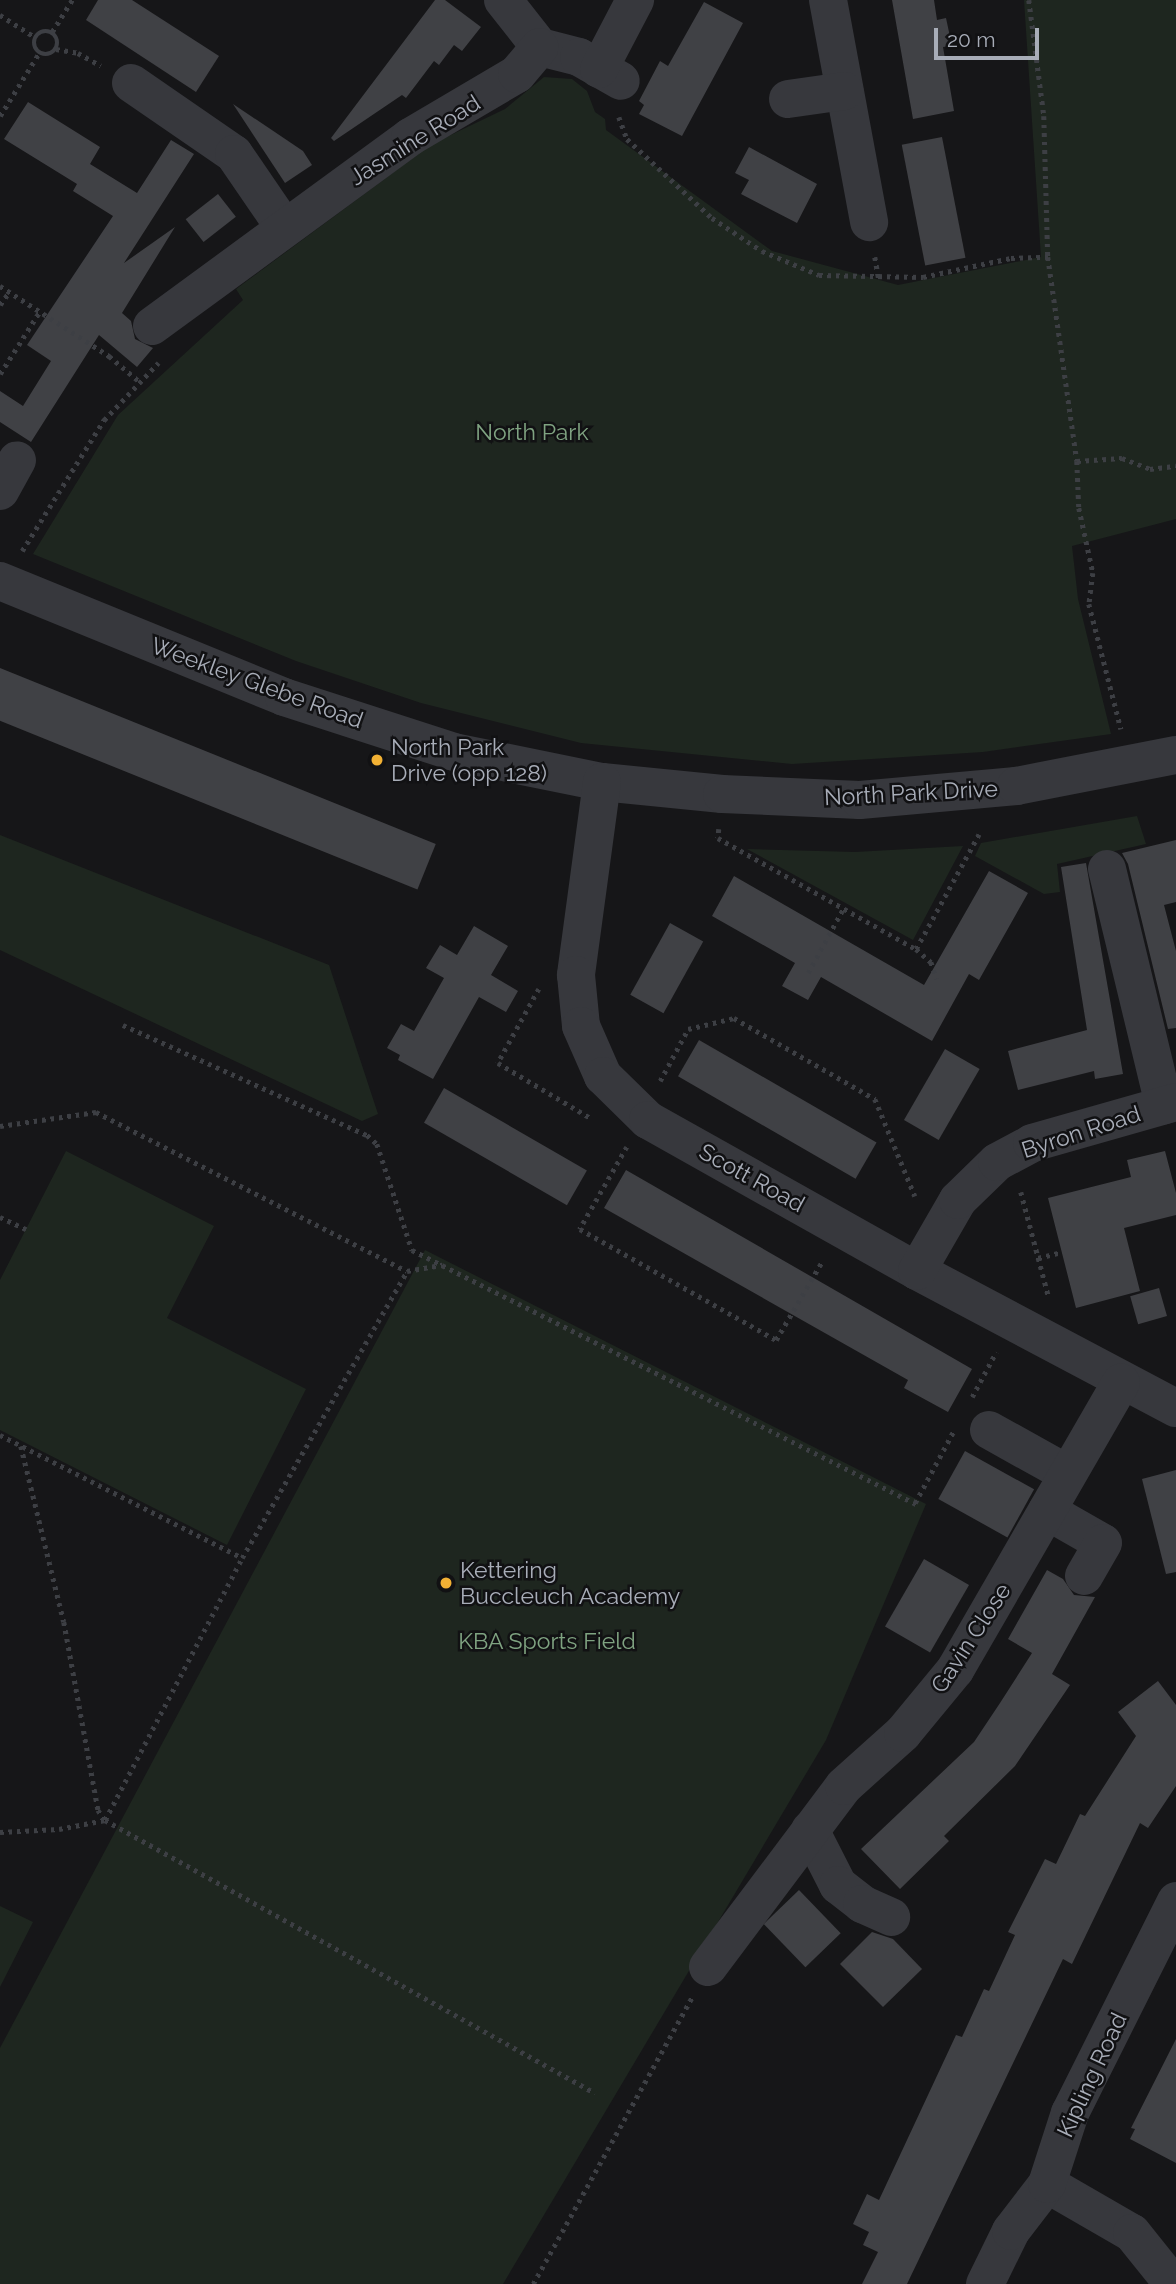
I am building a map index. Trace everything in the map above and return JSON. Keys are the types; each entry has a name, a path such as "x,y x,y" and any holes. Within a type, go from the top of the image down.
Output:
{"street":[{"path":"503,0 540,47 579,57 610,75 635,0"},
{"path":"828,0 869,222"},
{"name":"Jasmine Road","path":"160,340 213,285 284,227 410,136 517,74 540,47"},
{"path":"131,83 234,154 284,227"},
{"path":"788,99 844,91"},
{"name":"Weekley Glebe Road","path":"7,572 284,697 454,752 602,782"},
{"name":"North Park Drive","path":"602,782 722,794 886,799 1016,786 1176,755"},
{"name":"Scott Road","path":"602,782 576,975 581,1026 603,1076 648,1120 1121,1383 1176,1408"},
{"path":"1107,869 1170,1103"},
{"name":"Byron Road","path":"917,1271 958,1200 997,1163 1032,1143 1170,1103"},
{"name":"Gavin Close","path":"708,1967 844,1786 903,1732 955,1670 1121,1383"},
{"path":"989,1430 1068,1474"},
{"path":"1048,1511 1103,1543 1084,1576"},
{"path":"810,1830 838,1885 862,1904 891,1917"},
{"name":"Kipling Road","path":"985,2284 1011,2231 1047,2184 1070,2113 1176,1901"},
{"path":"1047,2184 1132,2233 1173,2284"}],"path":[{"path":"57,48 52,32 72,0"},
{"path":"1028,0 1044,116 1048,257 1077,461 1079,508 1093,573 1089,604 1124,740"},
{"path":"0,15 35,37 39,53 0,116"},
{"path":"35,37 41,32 52,32"},
{"path":"39,53 47,55 57,48 78,53 131,83"},
{"path":"610,75 616,106 627,139 712,218 762,251 819,275 866,279 923,277 1011,258 1048,257"},
{"path":"0,286 138,380"},
{"path":"0,305 9,292"},
{"path":"0,374 40,311"},
{"path":"7,572 104,420 138,380 160,340"},
{"path":"1077,461 1122,458 1150,469 1176,466"},
{"path":"719,825 718,838 916,949 931,962 937,979"},
{"path":"916,949 979,834"},
{"path":"808,973 843,909"},
{"path":"543,982 498,1063 601,1124"},
{"path":"654,1091 688,1029 734,1018 875,1099 915,1196"},
{"path":"123,1026 367,1135 377,1144 412,1250 920,1506"},
{"path":"0,1126 96,1112 407,1271 443,1265"},
{"path":"630,1142 580,1229 776,1340 827,1254"},
{"path":"1018,1181 1051,1308"},
{"path":"0,1217 26,1229"},
{"path":"1038,1258 1062,1252"},
{"path":"105,1820 242,1558 407,1271"},
{"path":"0,1435 242,1558"},
{"path":"21,1446 64,1622 98,1810 105,1820 595,2092"},
{"path":"0,1832 59,1829 105,1820"},
{"path":"533,2284 708,1967"}],"green space":[{"name":"North Park","path":"1024,0 1176,0 1176,519 1072,546 1078,599 1111,734 983,752 792,764 581,743 421,703 296,661 33,554 118,415 243,300 236,289 432,144 505,109 544,77 572,79 587,91 595,112 605,119 606,130 772,251 898,285 1041,257"},
{"path":"1137,816 1146,844 1057,864 1060,892 1044,894 975,856 981,843"},
{"path":"0,835 329,965 378,1114 362,1121 0,950"},
{"path":"963,846 913,940 747,849 855,852"},
{"path":"66,1151 214,1226 167,1318 306,1389 227,1545 0,1430 0,1280"},
{"name":"KBA Sports Field","path":"425,1250 926,1504 826,1740 503,2284 0,2284 0,2048"},
{"path":"0,1906 33,1922 0,1987"}],"building":[{"path":"98,0 132,0 219,56 196,92 86,20"},
{"path":"435,0 445,0 481,27 462,51 454,45 439,65 434,61 406,98 402,95 334,141 331,138"},
{"path":"892,0 934,0 937,20 946,18 952,46 943,47 954,111 913,119"},
{"path":"704,2 743,23 682,136 639,114 644,105 639,101 660,61 668,66"},
{"path":"28,102 100,147 90,164 137,193 171,140 194,154 124,263 175,227 122,313 131,321 135,339 153,348 137,367 99,335 31,442 0,422 0,391 23,406 51,361 27,345 113,216 73,191 77,184 4,139"},
{"path":"233,104 303,151 312,165 285,183"},
{"path":"942,137 965,258 925,266 902,145"},
{"path":"749,147 817,184 797,223 741,194 749,180 735,173"},
{"path":"218,194 236,217 204,242 186,219"},
{"path":"0,668 436,844 417,889 0,721"},
{"path":"1176,840 1176,902 1164,905 1176,951 1176,1028 1168,1029 1128,864 1122,853"},
{"path":"1086,863 1123,1074 1095,1079 1094,1071 1018,1090 1008,1051 1087,1030 1061,867"},
{"path":"989,871 1028,893 979,980 969,974 932,1041 821,977 808,1000 782,986 795,963 712,916 734,876 924,985"},
{"path":"670,923 703,941 663,1013 630,995"},
{"path":"474,926 508,946 491,975 518,991 506,1012 479,997 433,1079 398,1060 400,1055 387,1048 401,1024 414,1031 444,978 426,968 440,945 457,955"},
{"path":"699,1040 877,1142 856,1179 678,1076"},
{"path":"945,1049 980,1069 939,1140 904,1120"},
{"path":"444,1088 587,1170 567,1205 424,1123"},
{"path":"1165,1151 1176,1193 1176,1215 1124,1228 1140,1291 1076,1308 1048,1198 1131,1177 1127,1160"},
{"path":"626,1170 972,1369 948,1412 904,1388 908,1380 604,1208"},
{"path":"1159,1288 1167,1316 1138,1324 1130,1296"},
{"path":"965,1451 1034,1489 1007,1537 938,1499"},
{"path":"1176,1470 1176,1572 1166,1574 1142,1479"},
{"path":"924,1559 969,1585 930,1653 885,1627"},
{"path":"1047,1570 1063,1579 1074,1595 1095,1597 1052,1674 1070,1685 1015,1766 944,1836 949,1841 900,1889 861,1849 974,1742 1000,1703 1032,1653 1008,1639"},
{"path":"1158,1681 1176,1705 1176,1786 1148,1828 1140,1823 1072,1964 1063,1959 907,2284 862,2284 878,2252 863,2245 869,2232 853,2224 867,2194 879,2200 956,2035 962,2037 984,1989 989,1991 1015,1935 1008,1932 1045,1859 1056,1864 1080,1814 1085,1816 1136,1736 1118,1712"},
{"path":"799,1890 841,1933 805,1967 764,1924"},
{"path":"872,1932 893,1939 922,1969 883,2007 840,1964"},
{"path":"1176,2039 1176,2163 1130,2139 1135,2129 1131,2128"}],"place":[{"name":"North Park Drive (opp 128)","path":"377,760"},
{"name":"Kettering Buccleuch Academy","path":"446,1583"}]}
